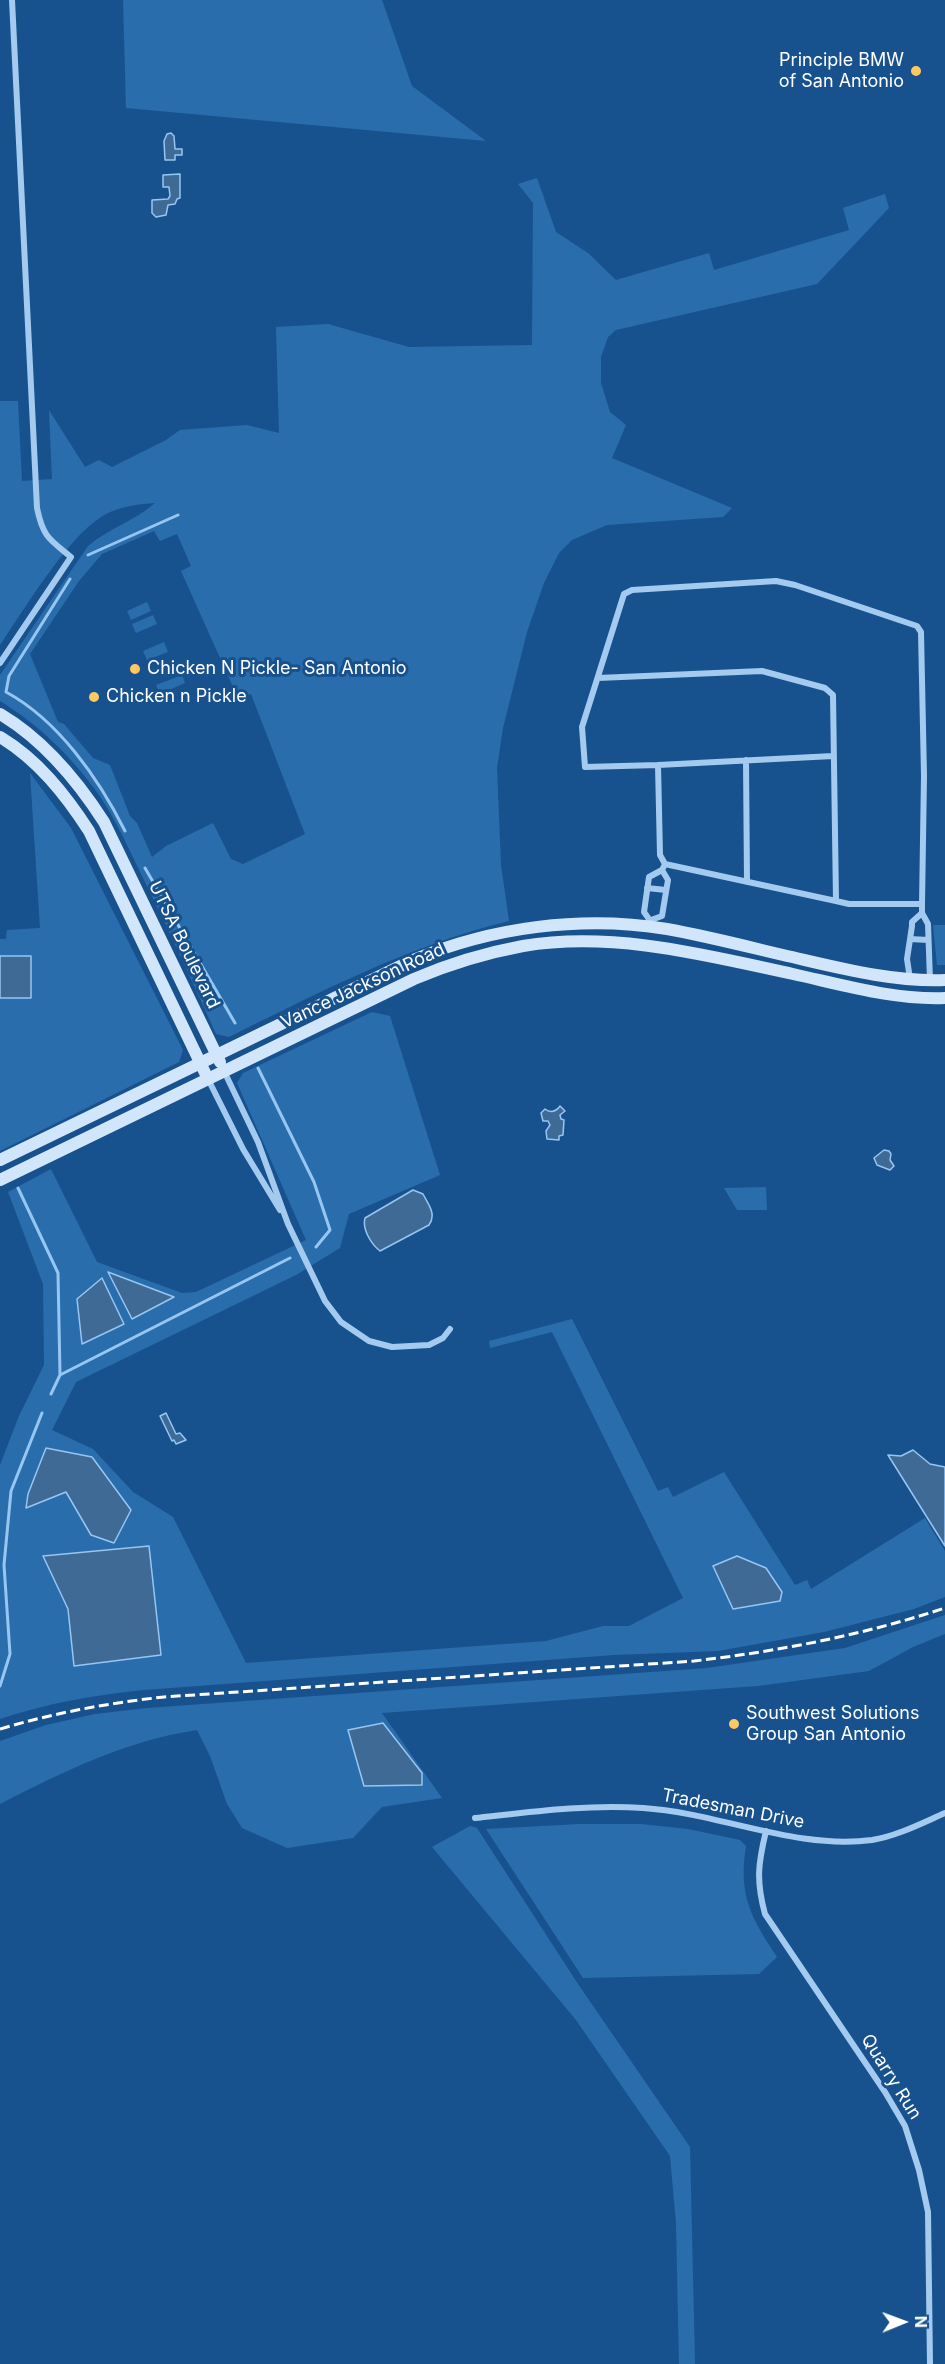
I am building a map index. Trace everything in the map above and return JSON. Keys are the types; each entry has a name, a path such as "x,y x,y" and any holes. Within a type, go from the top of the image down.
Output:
{"main road":[{"name":"UTSA Boulevard","path":"0,714 27,732 47,750 78,785 104,822 224,1071"},
{"name":"UTSA Boulevard","path":"0,737 42,770 89,831 208,1079"},
{"name":"Vance Jackson Road","path":"0,1160 444,947 521,928 569,924 651,924 866,974 945,980"},
{"name":"Vance Jackson Road","path":"0,1180 414,979 451,964 524,946 571,942 622,943 665,948 866,991 945,998"}],"street":[{"path":"0,663 71,557 52,542 42,528 37,508 12,0"},
{"path":"833,756 585,767 582,727 624,594 632,590 776,581 795,585 917,626 921,632 922,656 924,776 922,913 928,924 930,980"},
{"path":"597,678 762,670 825,688 833,695 836,901"},
{"path":"746,760 747,882"},
{"path":"658,765 660,855 663,867 668,880 662,916 651,924 644,912 647,888 650,877 663,867 849,904 922,904"},
{"path":"647,888 666,890"},
{"path":"909,979 907,959 912,922 922,913"},
{"path":"909,939 928,940"},
{"name":"UTSA Boulevard","path":"224,1071 258,1142 288,1224"},
{"name":"UTSA Boulevard","path":"208,1079 243,1149 288,1224 325,1301 341,1322 369,1341 392,1347 429,1345 443,1338 450,1329"},
{"name":"Tradesman Drive","path":"475,1818 588,1808 642,1808 697,1814 766,1831 826,1842 873,1839 912,1828 945,1813"},
{"name":"Quarry Run","path":"766,1831 759,1872 759,1890 765,1914 885,2092 905,2126 919,2170 928,2212 930,2364"}],"shaded area":[{"path":"123,0 382,0 412,86 486,141 126,108"},
{"path":"171,133 174,136 175,149 182,149 182,155 175,155 175,160 165,160 164,141 167,134"},
{"path":"180,174 180,198 175,204 168,205 166,215 156,217 152,213 152,200 168,199 170,196 169,187 163,187 163,175"},
{"path":"537,178 556,232 588,253 616,280 709,253 714,270 849,230 843,208 885,194 889,208 817,284 616,330 608,337 601,357 601,383 610,412 626,425 612,458 732,508 723,517 607,525 572,540 559,553 544,583 527,632 503,728 497,768 501,865 509,921 472,931 401,956 229,1037 216,1034 161,915 105,805 89,781 54,743 28,720 0,701 0,675 88,546 155,503 120,508 101,517 88,527 46,576 0,645 0,401 18,401 22,481 52,479 49,410 85,467 99,460 112,467 166,440 180,430 247,425 279,433 276,327 328,324 409,347 532,345 533,203 518,184","holes":["154,531 160,541 177,534 191,566 181,571 238,698 251,694 305,834 243,864 231,859 213,823 166,846 152,857 137,823 130,816 110,765 93,758 64,724 58,722 30,654 79,581 102,554"]},
{"path":"147,602 151,611 131,620 127,611"},
{"path":"153,615 157,624 136,633 132,624"},
{"path":"164,642 168,652 147,660 143,651"},
{"path":"182,675 185,683 160,694 156,685"},
{"path":"30,773 71,828 183,1050 179,1062 0,1151 0,939 6,939 7,930 40,928"},
{"path":"933,925 945,925 945,965 937,965"},
{"path":"0,956 31,956 31,998 0,998"},
{"path":"372,1012 390,1016 440,1175 349,1214 340,1248 296,1275 76,1382 52,1430 93,1449 133,1492 173,1517 246,1663 546,1641 603,1626 629,1626 683,1598 552,1332 490,1348 489,1341 572,1319 658,1491 668,1487 673,1497 724,1472 795,1585 807,1580 811,1589 925,1518 945,1551 945,1597 914,1609 824,1632 718,1651 614,1655 144,1690 71,1700 0,1719 0,1465 19,1416 44,1365 43,1284 8,1192 51,1169 97,1262 182,1293 196,1292 306,1240 237,1083 243,1073"},
{"path":"560,1106 565,1111 560,1115 564,1120 563,1135 559,1136 559,1140 547,1139 546,1131 550,1125 548,1121 543,1121 541,1113 545,1109 555,1111"},
{"path":"884,1150 891,1154 890,1160 894,1166 890,1170 877,1165 874,1158"},
{"path":"766,1187 767,1210 737,1210 724,1188"},
{"path":"413,1190 423,1194 431,1209 432,1217 429,1225 380,1251 368,1236 365,1218"},
{"path":"108,1272 174,1297 132,1319"},
{"path":"102,1278 124,1324 82,1344 77,1299"},
{"path":"166,1413 176,1434 180,1433 186,1440 176,1444 174,1440 172,1441 160,1416"},
{"path":"46,1448 92,1457 131,1510 114,1543 91,1535 66,1492 26,1508 28,1494"},
{"path":"913,1450 930,1464 945,1467 945,1546 888,1455 901,1456"},
{"path":"149,1546 161,1655 74,1666 68,1609 43,1556"},
{"path":"737,1556 766,1568 782,1592 780,1601 733,1609 713,1566"},
{"path":"945,1615 945,1634 913,1647 869,1671 758,1686 382,1713 442,1798 382,1807 353,1838 287,1848 242,1828 227,1804 210,1756 197,1730 121,1749 71,1769 0,1804 0,1741 46,1725 95,1714 147,1708 707,1668 845,1648"},
{"path":"383,1723 422,1773 422,1785 364,1786 348,1730"},
{"path":"580,1824 641,1824 688,1829 740,1840 746,1846 744,1879 749,1905 760,1930 777,1957 759,1974 583,1978 486,1829"},
{"path":"470,1826 477,1828 578,1984 690,2147 695,2364 679,2364 676,2223 670,2156 576,2020 432,1847"}],"waterway":[{"path":"88,555 178,515"},
{"path":"70,579 9,676 6,692 43,718 75,752 103,791 125,831"},
{"path":"145,868 235,1023"},
{"path":"258,1068 314,1182 330,1230 316,1247"},
{"path":"18,1188 58,1273 60,1375 51,1394"},
{"path":"60,1375 290,1258"},
{"path":"0,1686 10,1654 4,1565 11,1491 42,1413"}],"railway":[{"path":"0,1729 81,1709 164,1697 726,1657 852,1634 945,1608"}],"place":[{"name":"Principle BMW of San Antonio","path":"916,71"},
{"name":"Chicken N Pickle- San Antonio","path":"135,669"},
{"name":"Chicken n Pickle","path":"94,697"},
{"name":"Southwest Solutions Group San Antonio","path":"734,1724"}]}
